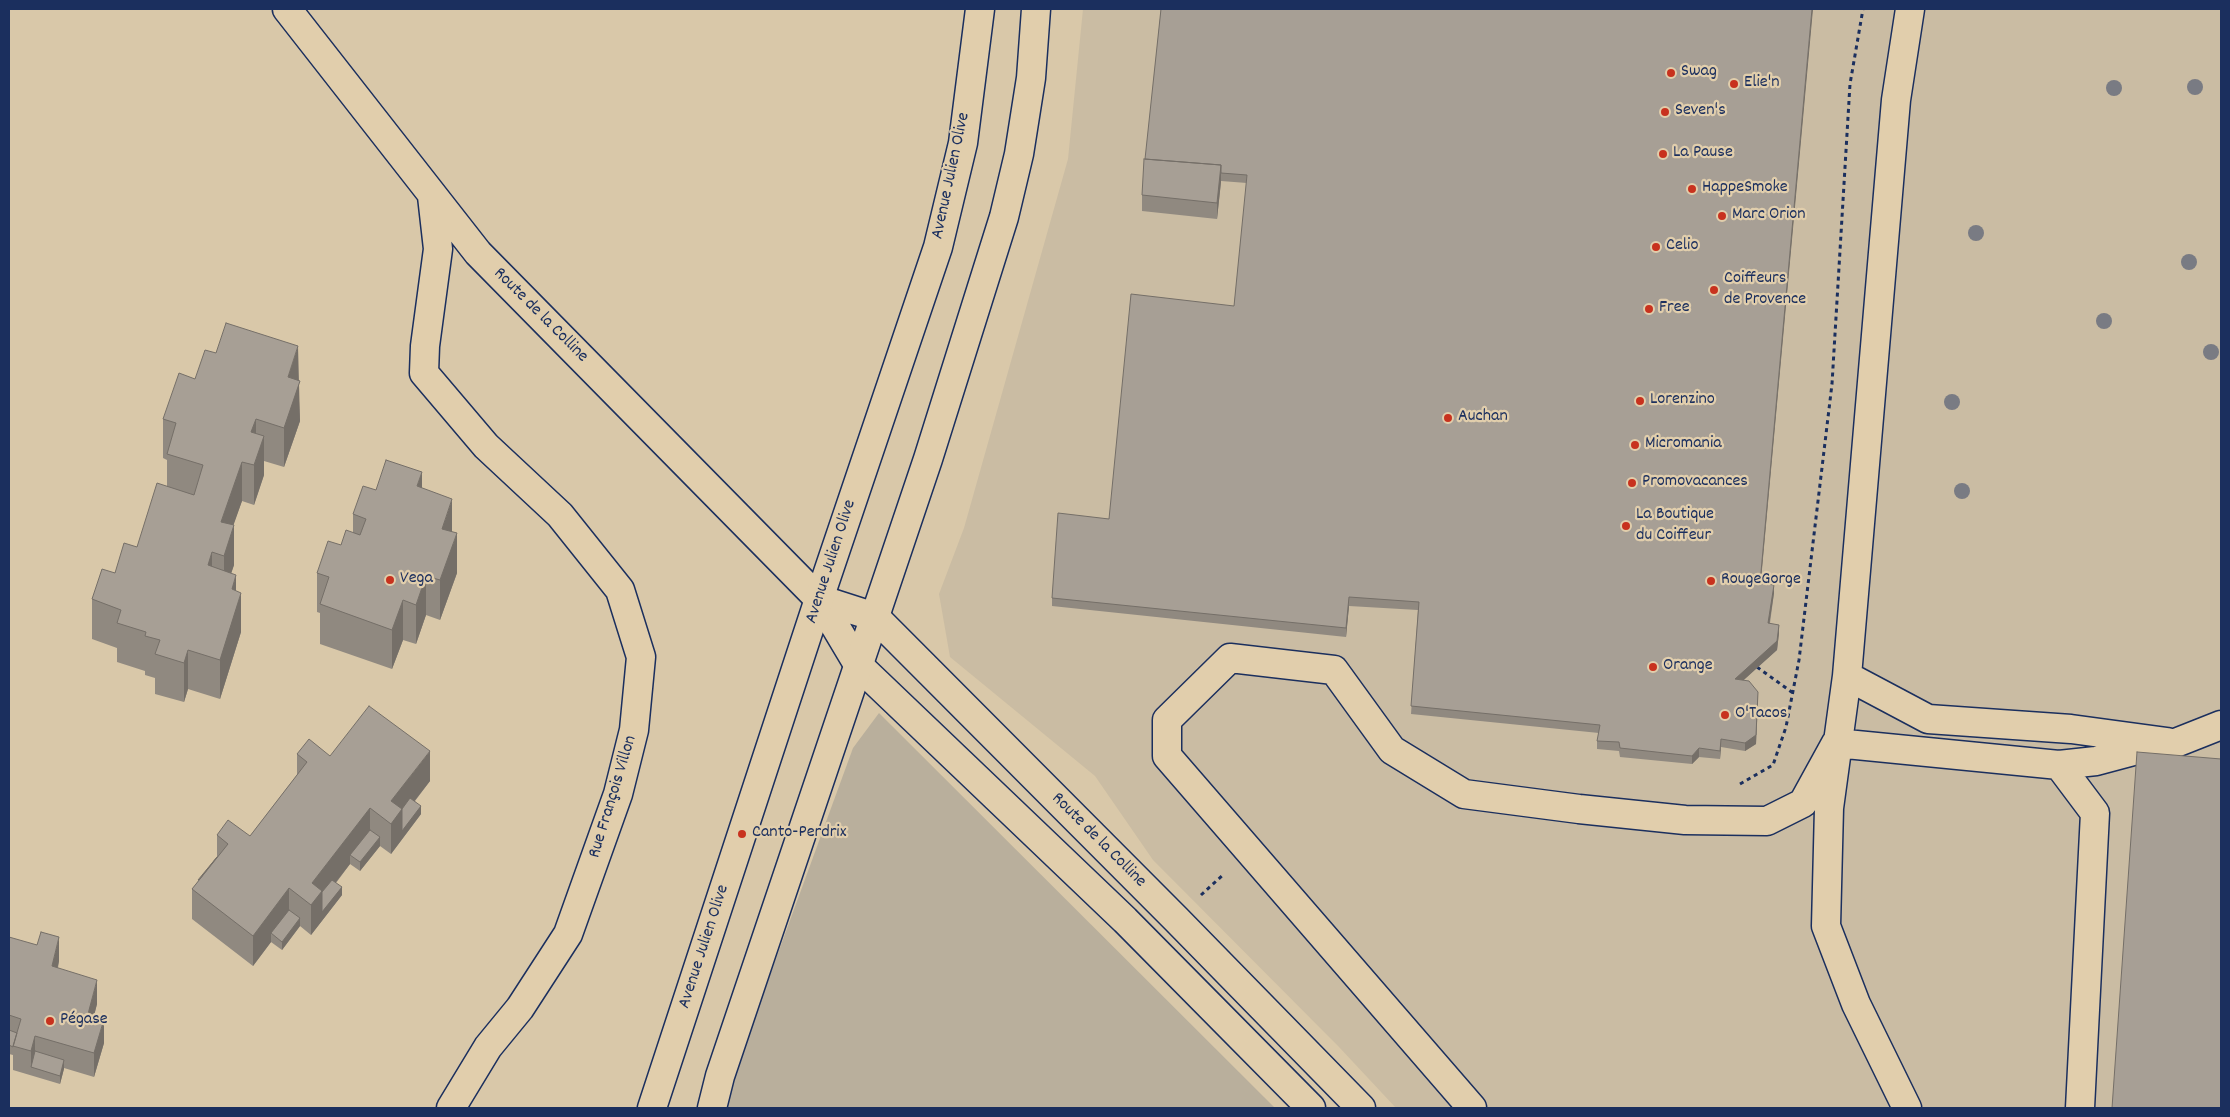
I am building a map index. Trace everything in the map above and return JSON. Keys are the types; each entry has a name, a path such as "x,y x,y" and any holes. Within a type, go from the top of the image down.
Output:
{"street":[{"name":"Route de la Colline","path":"287,9 348,84 432,196 478,253 819,599 859,666 1125,920 1311,1108"},
{"name":"Avenue Julien Olive","path":"652,1108 819,599 938,247 963,143 980,9"},
{"path":"712,1108 720,1076 928,460 1004,217 1019,154 1031,78 1036,9"},
{"path":"1907,1108 1856,1004 1826,926 1829,808 1836,744 1847,676 1896,100 1910,9"},
{"name":"Rue François Villon","path":"432,196 438,249 425,346 424,374 486,446 560,515 620,590 641,657 634,730 618,794 568,934 520,1008 488,1047 451,1108"},
{"name":"Route de la Colline","path":"819,599 875,617 1361,1108"},
{"path":"1472,1108 1167,756 1167,720 1230,658 1334,670 1392,750 1464,794 1685,820 1767,821 1803,803 1836,744"},
{"path":"1847,676 1928,719 2071,729 2173,744 2221,725"},
{"path":"1836,744 2059,765 2096,761 2167,742"},
{"path":"2059,765 2095,813 2080,1108"}],"path":[{"path":"1736,785 1744,783 1773,765 1786,727 1793,693 1800,650 1832,384 1850,84 1863,9"},
{"path":"1757,667 1793,693"},
{"path":"1176,919 1248,851"}],"shaded area":[{"path":"1083,9 2221,9 2221,1108 1396,1108 1339,1047 1153,860 1095,776 950,657 939,594 964,528 1068,159"},
{"path":"879,713 1275,1108 725,1108 732,1079 853,748"}],"building":[{"name":"Auchan","path":"1161,9 1812,9 1760,583 1774,585 1768,623 1779,625 1777,641 1735,679 1749,681 1758,692 1756,735 1745,743 1721,739 1720,751 1699,748 1692,756 1620,748 1619,742 1597,741 1600,725 1411,706 1419,602 1349,597 1346,628 1052,598 1058,513 1109,519 1131,294 1234,306 1247,175 1221,173 1221,165 1145,159"},
{"path":"1144,159 1221,165 1217,203 1142,195"},
{"path":"226,323 298,346 288,377 300,381 284,428 256,419 251,432 264,436 254,465 242,462 221,522 234,525 224,556 212,552 208,565 236,575 232,589 241,593 220,660 188,650 184,663 155,654 160,640 145,636 146,632 117,623 121,610 92,599 102,569 115,573 124,543 137,547 157,483 194,495 203,465 167,454 176,423 163,419 179,373 195,379 205,350 216,353"},
{"path":"386,460 422,472 417,486 452,499 442,529 457,533 440,580 426,576 416,605 403,600 392,630 320,604 329,577 317,573 328,541 341,545 346,530 360,535 366,519 353,514 363,486 376,490"},
{"path":"369,706 430,751 391,801 402,809 391,824 370,808 312,883 322,891 311,905 289,888 253,936 192,889 228,844 217,835 228,820 250,836 307,762 297,754 309,739 330,756"},
{"path":"2137,752 2221,759 2221,1108 2112,1108"},
{"path":"410,798 421,806 402,831 402,809"},
{"path":"370,830 380,837 360,862 350,855"},
{"path":"332,880 342,887 322,912 322,892"},
{"path":"289,910 300,918 282,942 271,933"},
{"name":"Pégase","path":"41,932 59,937 52,966 97,980 88,1014 104,1019 94,1053 35,1036 31,1051 13,1046 21,1019 9,1015 9,937 37,945"},
{"path":"9,1030 17,1033 13,1047 9,1045"},
{"path":"35,1051 64,1060 60,1076 31,1067"}],"place":[{"name":"Swag","path":"1671,73"},
{"name":"Elie'n","path":"1734,84"},
{"name":"Seven's","path":"1665,112"},
{"name":"La Pause","path":"1663,154"},
{"name":"HappeSmoke","path":"1692,189"},
{"name":"Marc Orion","path":"1722,216"},
{"name":"Celio","path":"1656,247"},
{"name":"Coiffeurs de Provence","path":"1714,290"},
{"name":"Free","path":"1649,309"},
{"name":"Lorenzino","path":"1640,401"},
{"name":"Auchan","path":"1448,418"},
{"name":"Micromania","path":"1635,445"},
{"name":"Promovacances","path":"1632,483"},
{"name":"La Boutique du Coiffeur","path":"1626,526"},
{"name":"Vega","path":"390,580"},
{"name":"RougeGorge","path":"1711,581"},
{"name":"Orange","path":"1653,667"},
{"name":"O'Tacos","path":"1725,715"},
{"name":"Canto-Perdrix","path":"742,834"},
{"name":"Pégase","path":"50,1021"}]}
